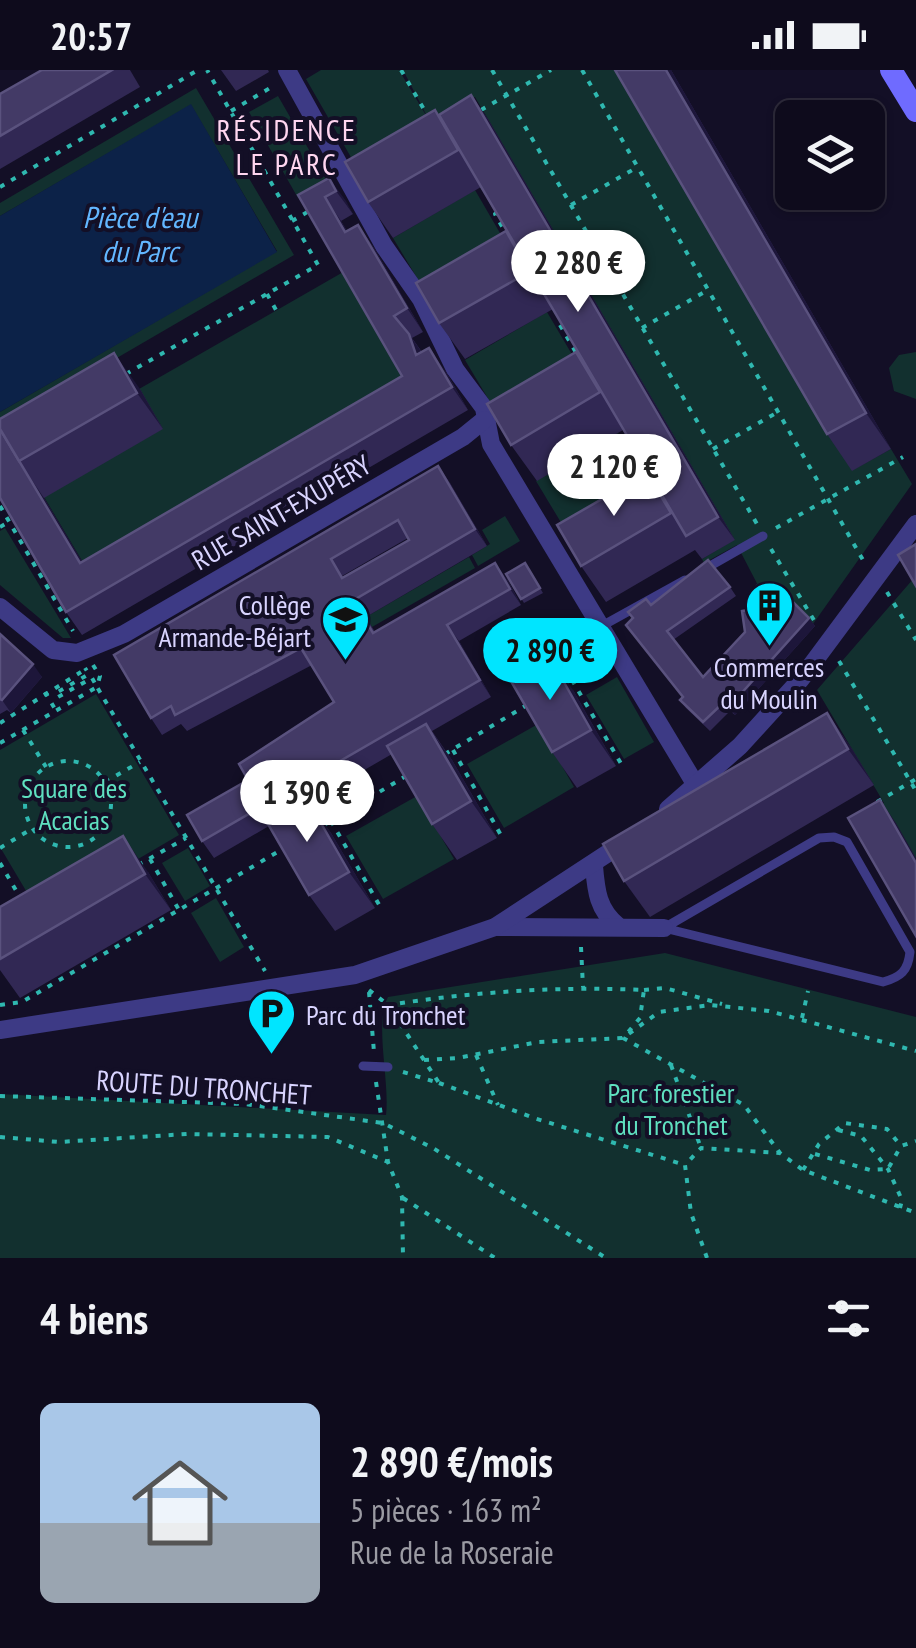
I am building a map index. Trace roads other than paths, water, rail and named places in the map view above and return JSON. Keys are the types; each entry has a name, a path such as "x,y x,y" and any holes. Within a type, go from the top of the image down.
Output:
{"street":[{"path":"891,70 916,110"},
{"path":"289,73 384,246 421,299 439,342 484,408 491,444 696,787"},
{"name":"RUE SAINT-EXUPÉRY","path":"0,606 52,650 84,665 124,634 463,437 484,420"},
{"path":"0,1030 355,976 495,927 594,866 696,787 801,679 916,525"},
{"path":"594,866 596,893 605,916 618,926"},
{"path":"495,927 664,928"}],"lane":[{"path":"600,627 763,536"},
{"path":"834,836 847,842 910,952 897,978 882,982 664,928 819,838 834,836"},
{"path":"363,1066 388,1067"}],"water":[{"name":"Pièce d'eau du Parc","path":"191,104 277,252 0,412 0,216"}],"place":[{"name":"Commerces du Moulin","path":"769,648"},
{"name":"Collège Armande-Béjart","path":"346,662"},
{"name":"Parc du Tronchet","path":"271,1056"}],"district":[{"name":"RÉSIDENCE LE PARC","path":"287,146"}],"park label":[{"name":"Square des Acacias","path":"74,803"},
{"name":"Parc forestier du Tronchet","path":"671,1108"}]}
